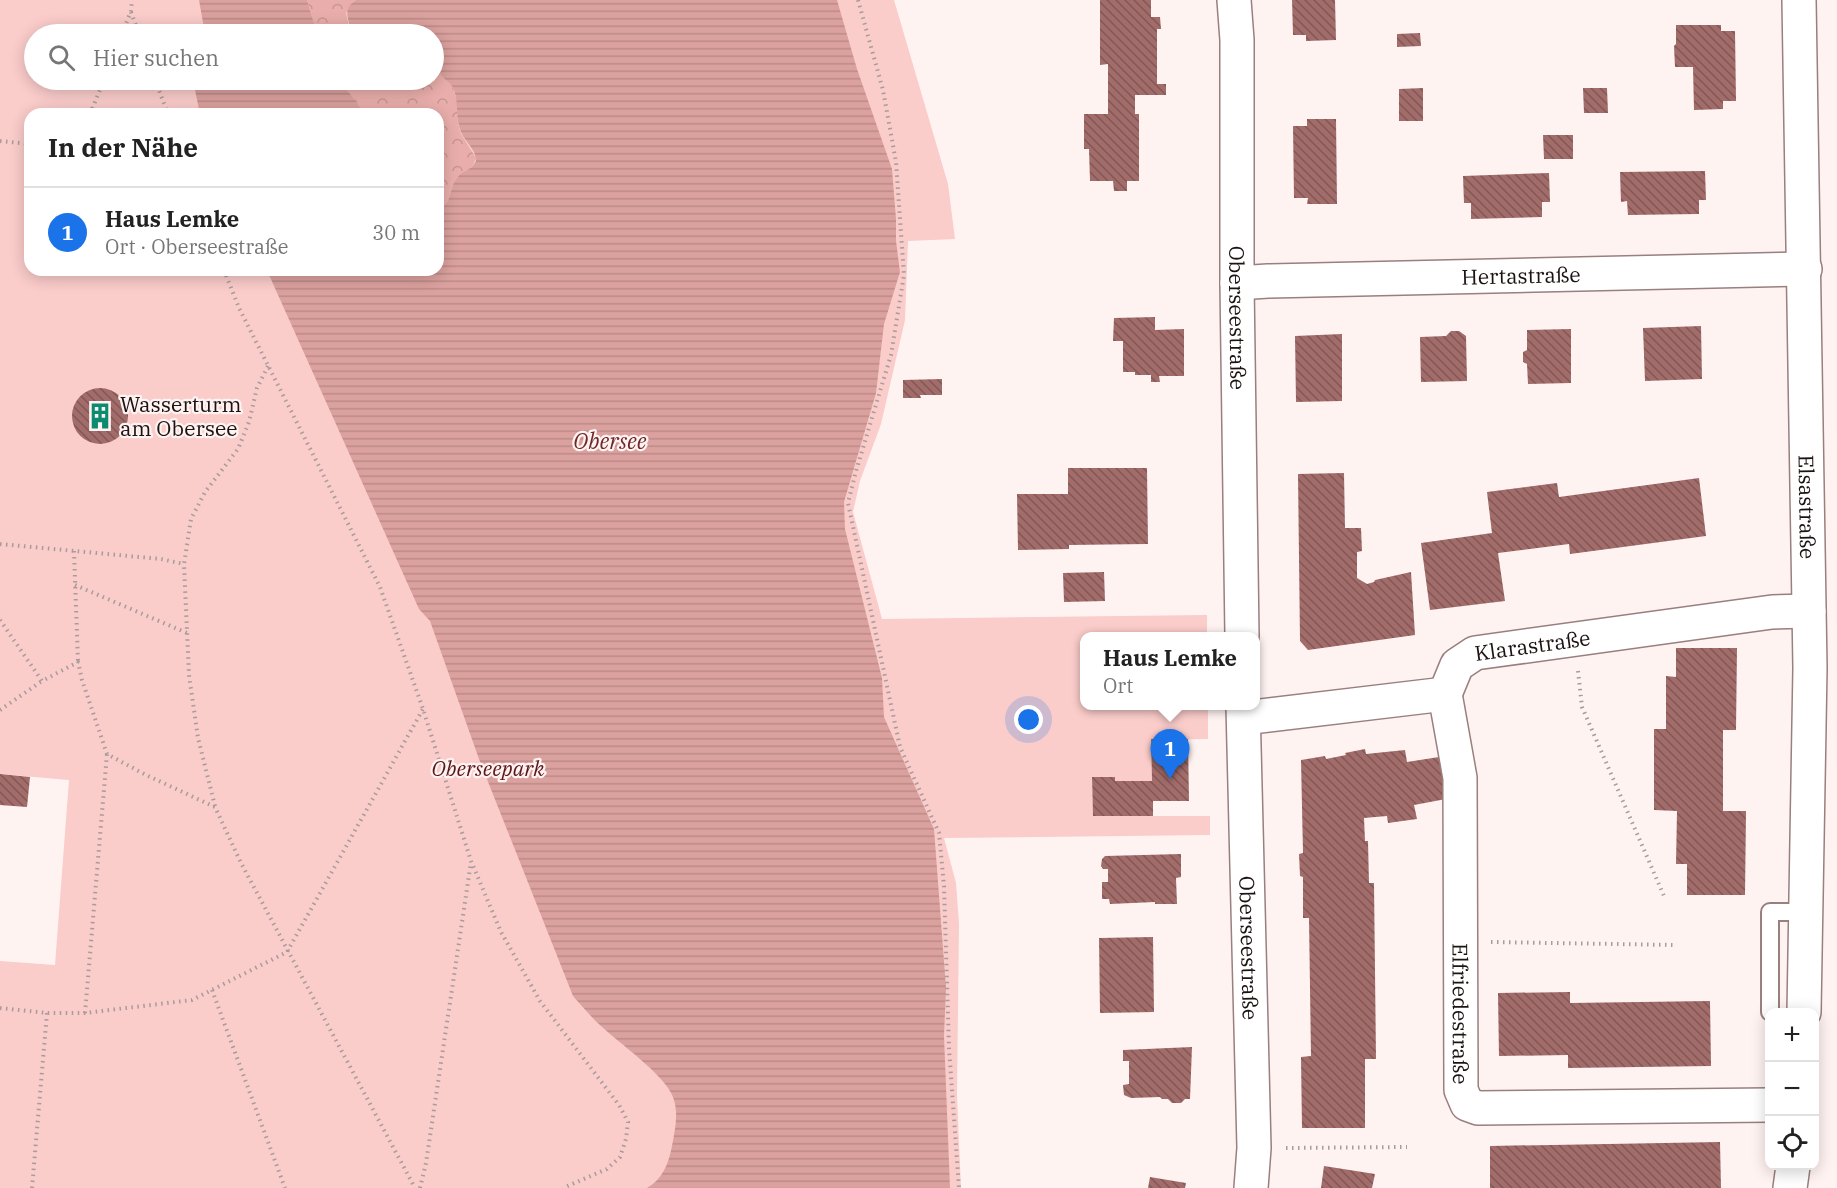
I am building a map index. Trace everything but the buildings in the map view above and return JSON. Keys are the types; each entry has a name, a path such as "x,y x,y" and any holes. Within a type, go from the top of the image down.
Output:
{"street":[{"name":"Oberseestraße","path":"1234,0 1237,40 1237,283 1242,632"},
{"name":"Elsastraße","path":"1799,0 1809,611 1824,668 1807,912 1804,1008"},
{"name":"Hertastraße","path":"1237,283 1804,269"},
{"name":"Klarastraße","path":"1445,694 1457,665 1474,653 1772,612 1809,611"},
{"path":"1244,712 1445,694"},
{"name":"Elfriedestraße","path":"1445,694 1460,778 1461,1090 1467,1104 1478,1108 1765,1105"},
{"name":"Oberseestraße","path":"1244,712 1254,1148 1251,1188"},
{"path":"1790,1188 1792,1170"}],"lane":[{"path":"1770,1008 1770,912 1807,912"}],"path":[{"path":"126,24 132,0"},
{"path":"858,0 883,90 896,162 904,275 891,355 848,503 900,747 939,833 944,886 949,1048 959,1188"},
{"path":"131,11 136,24"},
{"path":"92,108 100,90"},
{"path":"159,90 166,108"},
{"path":"0,141 24,143"},
{"path":"226,276 239,308 380,587 423,709 471,861 501,932 540,1001 620,1105 628,1122 626,1139 620,1157 607,1169 563,1188"},
{"path":"268,366 257,388 249,422 238,449 205,492 191,519 184,564 189,675 198,738 215,807 241,863 415,1188"},
{"path":"0,544 161,559 184,564"},
{"path":"74,551 78,662 107,754 85,1013"},
{"path":"75,585 188,633"},
{"path":"0,620 42,681"},
{"path":"1575,639 1582,706 1664,896"},
{"path":"0,710 42,681 78,662"},
{"path":"0,1008 47,1013 85,1013 192,1000 287,952 423,709"},
{"path":"107,754 146,776 215,807"},
{"path":"420,1188 426,1163 471,861"},
{"path":"1509,942 1676,945"},
{"path":"212,990 285,1188"},
{"path":"32,1188 47,1013"},
{"path":"1279,1148 1407,1147"}],"green space":[{"name":"Oberseepark","path":"0,0 894,0 948,184 955,239 908,241 905,320 881,424 860,481 853,512 882,619 1207,615 1207,632 1080,632 1080,710 1208,710 1208,739 1151,740 1152,781 1115,781 1114,777 1092,778 1093,816 1210,816 1210,835 944,838 956,883 959,924 957,1095 961,1188 0,1188 0,961 55,965 69,780 0,774"},
{"path":"307,0 356,0 346,13 348,24 314,24"},
{"path":"444,77 453,87 461,134 476,158 472,167 460,174 454,182 448,201 444,206 444,108 361,108 347,90 444,90"}],"water":[{"path":"199,0 307,0 314,24 203,24"},
{"name":"Obersee","path":"356,0 837,0 857,69 892,169 900,272 884,324 876,393 844,502 845,529 882,678 884,717 934,829 946,988 944,1036 950,1188 647,1188 661,1176 669,1159 676,1122 673,1097 661,1079 597,1023 573,996 479,759 430,621 419,609 269,276 444,276 444,206 448,201 454,182 476,161 459,127 454,90 444,78 444,24 349,24 347,14 351,4"},
{"path":"195,90 347,90 360,108 199,108"}],"place":[{"name":"Wasserturm am Obersee","path":"100,416"},
{"name":"Haus Lemke","path":"1170,779"}]}
